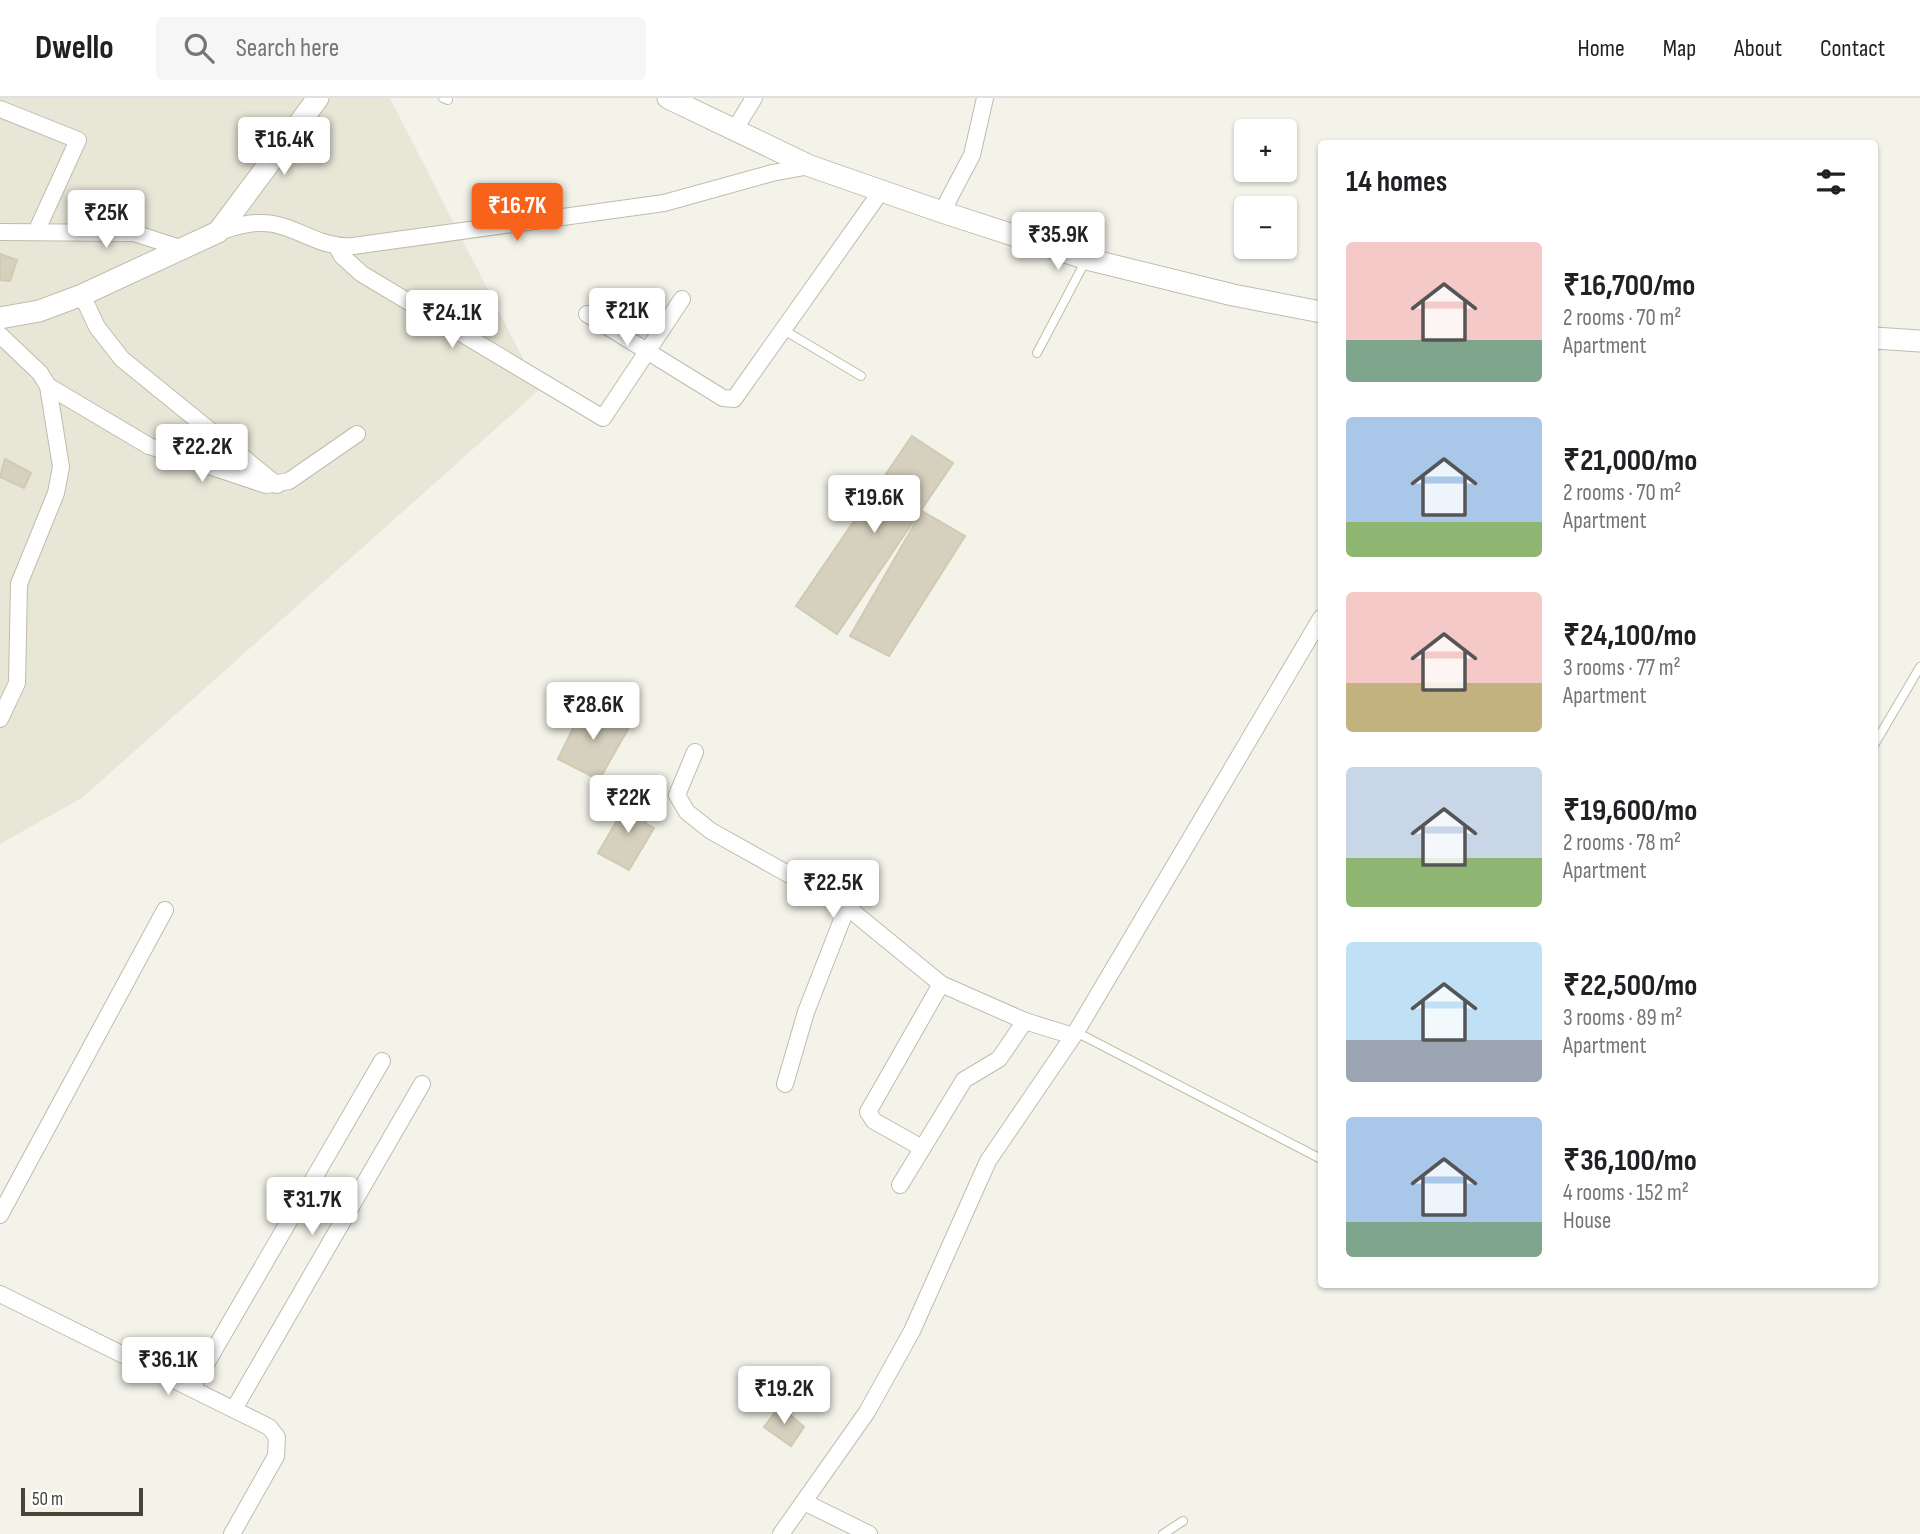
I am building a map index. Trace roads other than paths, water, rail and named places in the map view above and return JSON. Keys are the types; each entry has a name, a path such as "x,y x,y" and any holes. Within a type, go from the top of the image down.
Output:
{"street":[{"path":"218,232 318,98"},
{"path":"668,98 703,105 734,128 810,166 942,212 1087,259 1318,311"},
{"path":"734,128 754,98"},
{"path":"942,212 972,155 985,98"},
{"path":"0,109 78,140 36,232"},
{"path":"0,318 39,311 82,295 218,232 263,223 337,247 664,203 772,173 810,166"},
{"path":"587,314 723,398 734,399 882,190"},
{"path":"0,232 134,233 180,248"},
{"path":"337,247 342,256 362,274 603,418 682,299"},
{"path":"82,295 97,327 122,359 277,485"},
{"path":"0,335 40,373 48,386 60,478 19,584 17,683 0,719"},
{"path":"1878,338 1920,341"},
{"path":"48,386 149,446 244,479 277,485 289,481 357,434"},
{"path":"781,1534 867,1412 912,1331 988,1161 1075,1034 1318,623"},
{"path":"0,674 17,683"},
{"path":"695,752 677,795 687,812 740,848 847,907 941,984 1025,1021 1075,1034"},
{"path":"785,1084 806,1012 847,907"},
{"path":"0,1215 165,910"},
{"path":"922,1148 874,1121 868,1112 941,984"},
{"path":"900,1185 964,1080 999,1059 1025,1021"},
{"path":"192,1388 382,1061"},
{"path":"234,1409 422,1084"},
{"path":"0,1294 269,1427 277,1437 278,1447 232,1534"},
{"path":"804,1502 869,1534"}],"lane":[{"path":"1037,354 1087,259"},
{"path":"782,329 861,376"},
{"path":"1878,738 1920,667"},
{"path":"1075,1034 1318,1157"},
{"path":"1163,1534 1183,1521"}]}
